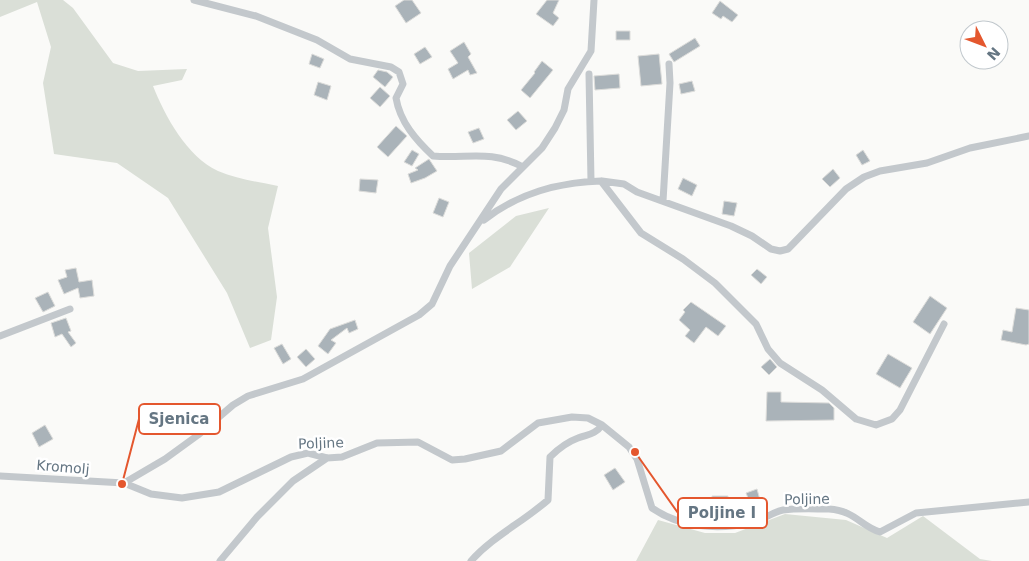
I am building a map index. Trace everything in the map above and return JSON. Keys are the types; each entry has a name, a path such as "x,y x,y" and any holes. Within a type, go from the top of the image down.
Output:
{"street":[{"path":"194,0 256,16 317,40 350,59 391,68 399,72 404,84 396,98 402,119 420,144 434,156 470,154 508,159 523,167"},
{"path":"124,483 165,459 198,435 233,405 248,396 303,379 419,315 432,304 450,266 481,223 502,189 542,148 555,128 564,110 568,89 591,51 594,0"},
{"path":"663,201 669,64"},
{"path":"589,74 591,181"},
{"path":"481,223 495,212 543,190 573,182 601,181 624,184 730,226 752,236 771,249 780,251 788,249 840,195 864,177 880,171 928,163 970,148 1029,136"},
{"path":"601,181 642,234 683,259 715,283 756,324 768,350 780,364 822,390 856,419 876,425 892,419 900,410 944,324"},
{"path":"0,336 70,309"},
{"name":"Poljine","path":"124,483 151,494 182,498 219,492 291,457 308,453 327,458 342,458 377,443 418,442 452,460 465,459 501,451 538,423 572,417 588,418 602,425 623,440 637,459 652,508 690,525 716,527 753,523 782,510 831,509 854,514 874,530 880,532 916,513 1029,502"},
{"path":"471,561 482,549 527,518 548,500 550,457 577,438 592,435 602,425"},
{"path":"220,561 257,517 293,481 327,458"},
{"name":"Kromolj","path":"0,476 124,483"}],"shaded area":[{"path":"0,0 63,0 73,8 113,63 138,71 187,69 182,80 153,86 164,110 187,146 207,165 218,171 278,186 268,228 277,297 271,340 250,348 227,293 168,198 117,163 54,154 43,83 51,47 37,2 0,17"},
{"path":"549,208 510,267 472,289 469,253 516,216"},
{"path":"785,514 846,520 887,538 923,516 980,559 992,561 636,561 658,520 705,533 735,533"}],"building":[{"path":"404,0 412,0 421,13 406,23 395,6"},
{"path":"547,0 559,0 553,13 559,18 553,26 536,14"},
{"path":"720,1 738,15 732,22 723,16 721,19 712,13"},
{"path":"616,31 630,31 630,40 616,40"},
{"path":"695,38 700,46 674,62 669,54"},
{"path":"464,42 471,54 468,57 477,73 470,75 468,70 453,79 448,69 458,63 450,51"},
{"path":"425,47 432,57 420,64 414,54"},
{"path":"312,54 324,59 320,68 309,64"},
{"path":"659,54 662,84 641,86 638,56"},
{"path":"542,61 553,70 530,98 521,90"},
{"path":"378,70 387,72 393,77 385,87 373,77"},
{"path":"619,74 620,88 595,90 594,76"},
{"path":"692,81 695,91 681,94 679,84"},
{"path":"318,82 331,86 327,100 314,95"},
{"path":"380,87 390,96 380,107 370,98"},
{"path":"518,111 527,121 516,130 507,120"},
{"path":"396,126 407,136 388,157 377,147"},
{"path":"479,128 484,139 473,143 468,132"},
{"path":"412,150 419,154 412,166 404,162"},
{"path":"863,150 870,161 862,165 856,155"},
{"path":"429,159 437,171 411,183 408,174 418,170 415,168"},
{"path":"833,169 840,178 830,187 822,179"},
{"path":"683,178 697,185 692,196 678,189"},
{"path":"360,179 378,180 376,193 359,191"},
{"path":"439,198 449,202 443,217 433,213"},
{"path":"724,201 737,203 734,216 722,214"},
{"path":"76,268 79,282 92,280 94,296 80,298 78,288 64,294 58,280 67,277 65,270"},
{"path":"757,269 767,277 761,284 751,275"},
{"path":"48,292 55,306 43,312 35,298"},
{"path":"930,296 947,308 930,334 913,322"},
{"path":"691,302 726,326 718,336 706,327 694,343 685,336 690,330 679,320 685,312 683,310"},
{"path":"1016,308 1029,310 1029,344 1026,345 1001,340 1003,330 1012,332"},
{"path":"66,318 71,331 68,332 76,343 71,347 62,334 55,337 51,323"},
{"path":"355,320 358,329 349,333 347,328 331,340 336,343 328,354 318,346 330,329"},
{"path":"282,344 291,359 283,364 274,348"},
{"path":"306,349 315,359 306,367 297,357"},
{"path":"888,354 912,368 900,388 876,374"},
{"path":"770,359 777,367 769,375 761,367"},
{"path":"767,392 781,392 781,402 829,403 834,408 834,420 766,421"},
{"path":"45,425 53,439 39,447 32,433"},
{"path":"615,468 625,482 613,490 604,475"},
{"path":"757,489 760,500 750,503 746,493"},
{"path":"712,496 728,496 728,510 712,509"}],"place":[{"name":"Poljine I","path":"635,452"},
{"name":"Sjenica","path":"122,484"}]}
